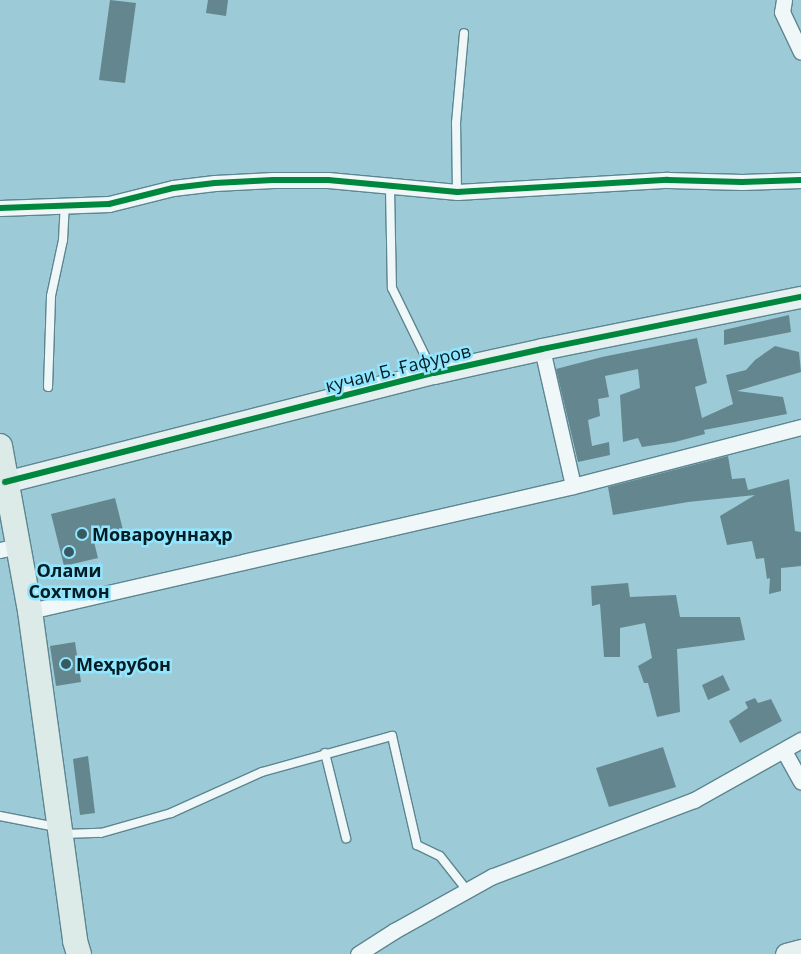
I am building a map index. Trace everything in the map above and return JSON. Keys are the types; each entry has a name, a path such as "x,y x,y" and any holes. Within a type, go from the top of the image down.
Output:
{"main road":[{"path":"0,446 5,482 9,548 30,610 75,941 79,954"}],"street":[{"path":"784,0 782,12 801,52"},
{"path":"0,208 109,204 173,188 235,182 328,180 390,188 457,192 668,180 742,182 801,180"},
{"name":"кучаи Б. Ғафуров","path":"5,482 434,374 542,349 800,300"},
{"path":"542,349 573,486"},
{"path":"30,610 573,486 801,427"},
{"path":"358,954 466,889 493,876 694,800 801,740"},
{"path":"784,751 801,782"},
{"path":"786,954 801,950"}],"lane":[{"path":"457,192 456,123 464,33"},
{"path":"390,188 392,288 434,374"},
{"path":"48,387 51,296 63,240 65,206"},
{"path":"0,816 61,831 101,832 171,812 262,772 392,736 417,845 440,856 466,889"},
{"path":"325,753 346,838"}],"building":[{"path":"110,0 136,3 125,83 99,80"},
{"path":"208,0 228,0 226,16 206,13"},
{"path":"789,315 791,332 724,345 724,330"},
{"path":"697,338 707,383 695,387 702,418 733,404 726,375 746,370 755,360 775,346 799,352 801,372 737,391 783,397 787,414 704,430 705,434 675,442 642,447 638,438 623,442 620,395 640,388 638,369 605,376 609,397 598,399 600,416 588,420 592,446 609,442 610,455 578,462 556,369 602,357"},
{"path":"728,456 732,479 745,478 748,490 789,479 795,531 801,532 801,566 781,568 781,591 769,594 770,578 767,579 764,558 756,559 752,541 727,545 720,516 755,495 688,502 613,515 608,487"},
{"name":"Мовароуннаҳр","path":"115,498 123,530 93,538 98,558 64,566 51,514"},
{"path":"628,583 630,597 676,595 680,617 740,617 745,640 677,649 680,712 657,717 648,683 644,683 638,666 652,658 645,623 620,628 620,657 604,657 600,604 592,606 591,586"},
{"name":"Меҳрубон","path":"75,642 81,682 56,686 50,646"},
{"path":"723,675 730,690 708,700 702,685"},
{"path":"755,698 758,703 771,699 782,721 740,743 729,721 748,708 745,702"},
{"path":"663,747 676,787 609,807 596,768"},
{"path":"88,756 95,813 80,815 73,759"}],"cycle path":[{"path":"0,208 109,204 173,188 215,183 273,180 328,180 457,192 668,180 742,182 801,180"},
{"path":"5,482 434,373 542,349 801,297"}],"place":[{"name":"Мовароуннаҳр","path":"82,534"},
{"name":"Олами Сохтмон","path":"69,552"},
{"name":"Меҳрубон","path":"66,664"}]}
